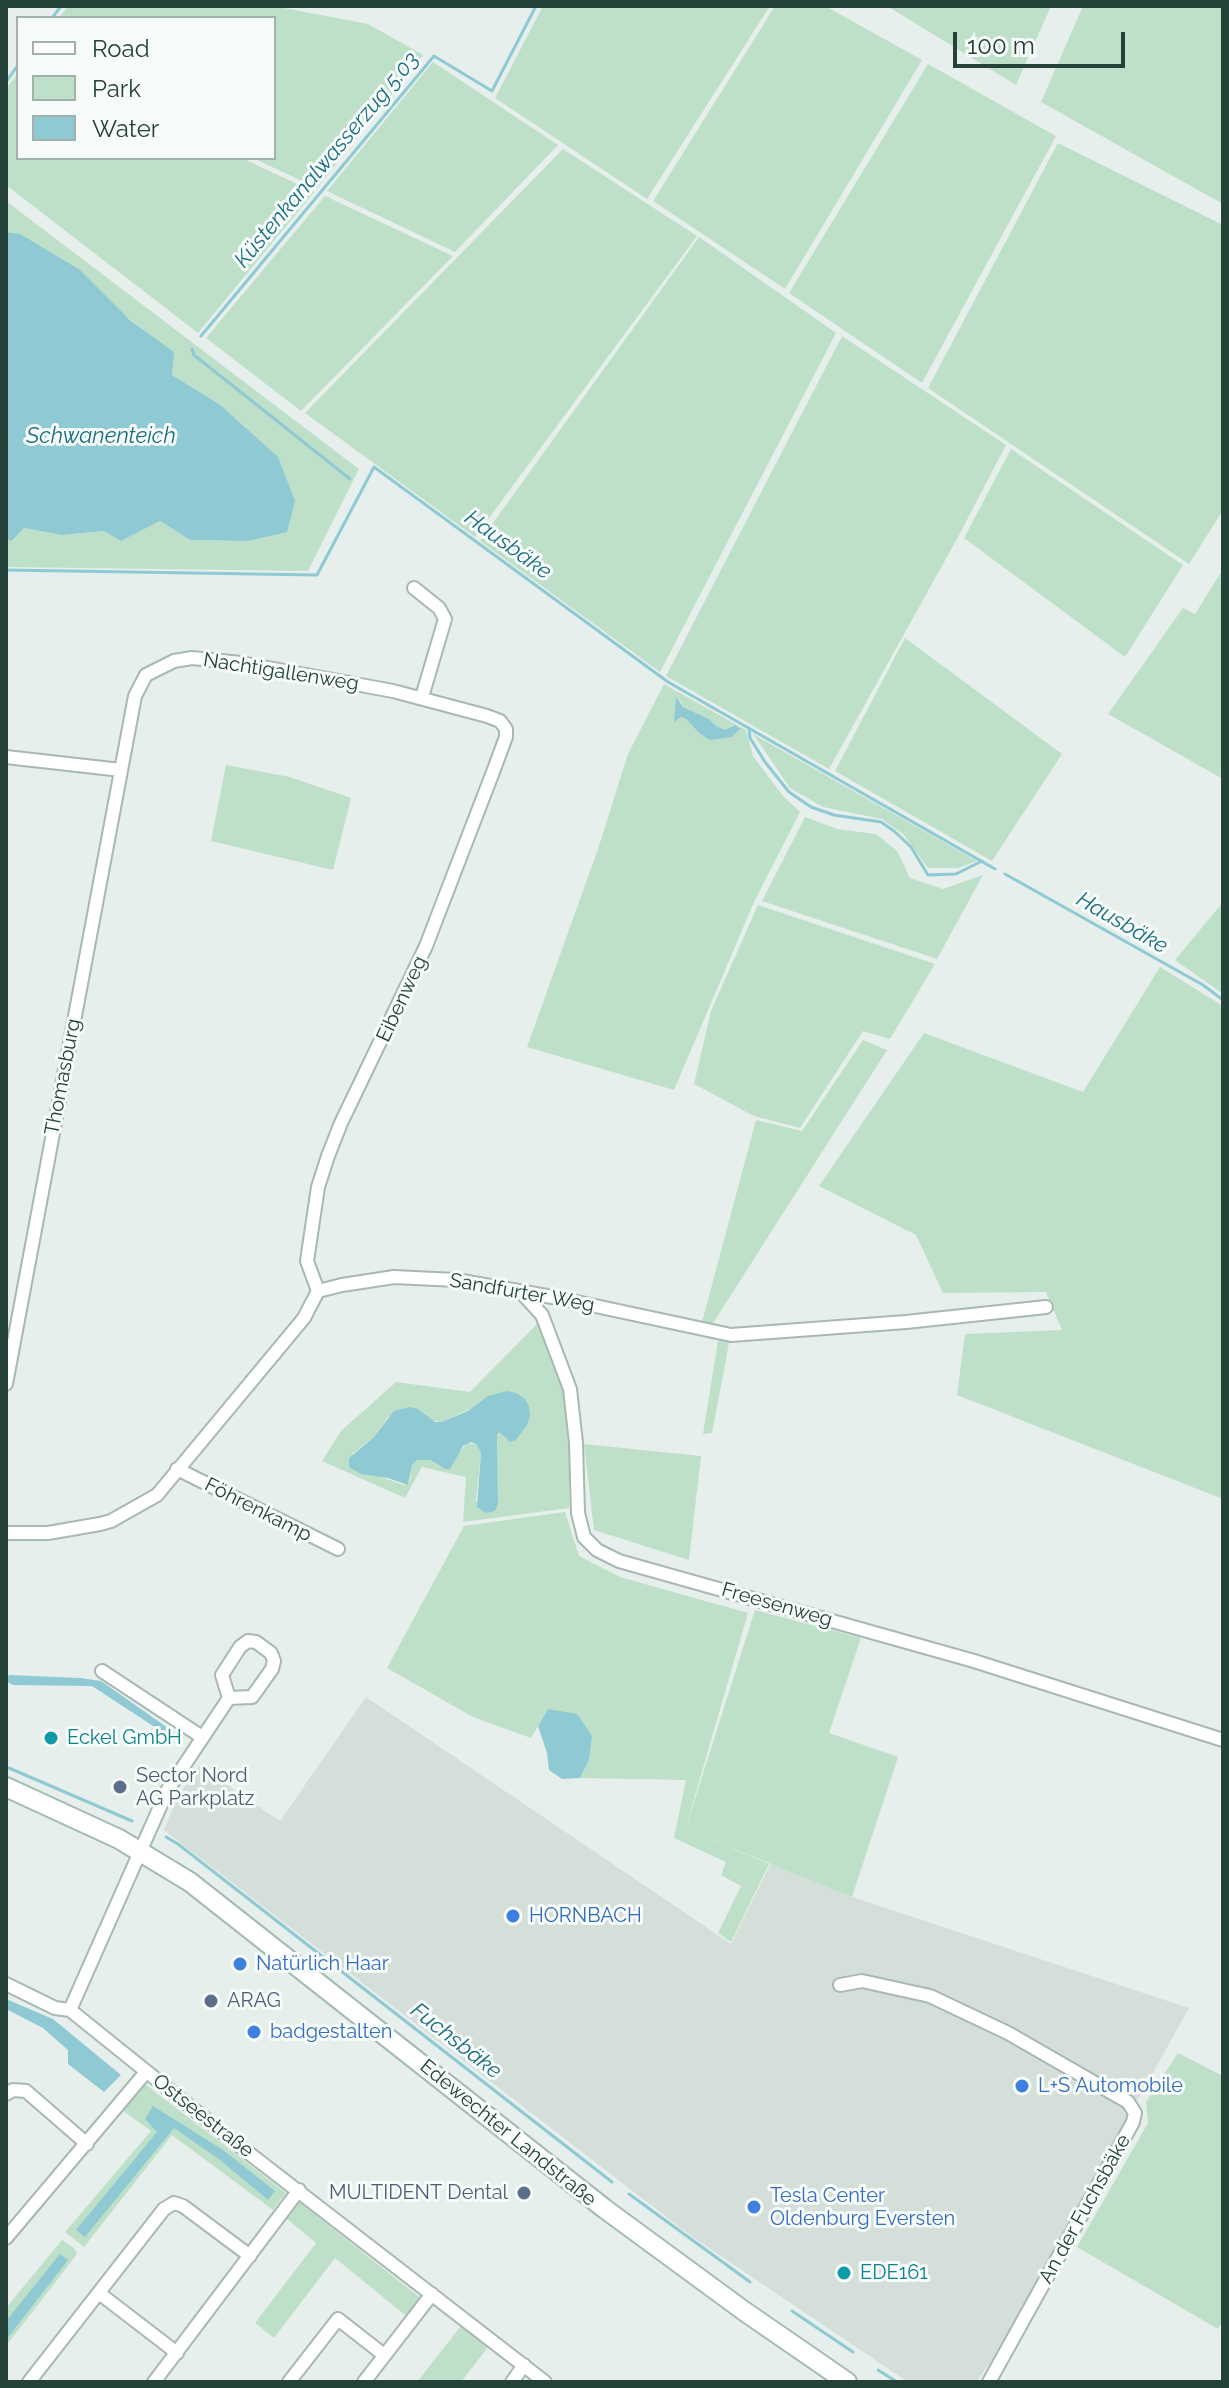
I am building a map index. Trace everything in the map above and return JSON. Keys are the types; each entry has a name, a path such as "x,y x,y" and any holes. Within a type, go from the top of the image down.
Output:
{"main road":[{"name":"Edewechter Landstraße","path":"6,1787 139,1850 190,1882 666,2255 847,2382"}],"street":[{"path":"414,588 439,608 445,619 422,697"},
{"name":"Nachtigallenweg","path":"121,770 135,696 141,683 157,668 192,658 249,664 422,697 487,716"},
{"name":"Eibenweg","path":"318,1291 307,1261 318,1187 341,1123 416,971 506,737 506,729 500,721 487,716"},
{"path":"6,757 121,770"},
{"name":"Thomasburg","path":"6,1384 121,770"},
{"name":"Sandfurter Weg","path":"318,1291 394,1277 456,1280 731,1335 906,1322 1046,1307"},
{"path":"6,1533 48,1533 111,1521 157,1495 304,1318 318,1291"},
{"name":"Freesenweg","path":"521,1292 542,1315 570,1389 576,1443 578,1513 584,1537 597,1550 619,1561 974,1661 1223,1740"},
{"name":"Föhrenkamp","path":"177,1469 338,1549"},
{"path":"248,1641 256,1642 271,1653 274,1661 272,1669 252,1697 229,1698 222,1675 240,1647 248,1641"},
{"path":"102,1671 202,1737"},
{"path":"6,1984 55,2008 70,2010 167,1791 229,1698"},
{"name":"An der Fuchsbäke","path":"840,1985 862,1981 930,1996 1008,2033 1128,2102 1135,2113 1133,2122 989,2382"},
{"name":"Ostseestraße","path":"70,2010 545,2382"},
{"path":"6,2238 146,2072"},
{"path":"6,2094 13,2090 26,2091 87,2144"},
{"path":"154,2382 299,2190"},
{"path":"29,2382 164,2209 174,2203 183,2206 250,2256"},
{"path":"99,2293 177,2353"},
{"path":"364,2382 432,2294"},
{"path":"289,2382 338,2319 384,2355"},
{"path":"512,2382 524,2365"}],"shaded area":[{"path":"366,1697 731,1944 771,1863 852,1897 1189,2008 997,2353 976,2382 908,2382 691,2236 164,1830 178,1796 199,1766 280,1821"}],"green space":[{"path":"68,6 273,6 368,24 423,55 317,188 257,160 276,160 276,16 60,16"},
{"path":"543,6 770,6 647,199 495,98"},
{"path":"775,6 825,6 922,60 785,289 653,201"},
{"path":"887,6 1051,6 1016,85"},
{"path":"1083,6 1223,6 1223,204 1041,102"},
{"path":"433,62 558,145 455,252 327,191"},
{"path":"928,64 1056,136 922,383 789,293"},
{"path":"16,76 16,160 246,160 314,192 198,333 6,185 6,89"},
{"path":"1058,143 1223,225 1223,510 1189,564 928,388"},
{"path":"563,149 697,236 475,537 305,413"},
{"path":"325,196 453,256 301,411 206,338"},
{"path":"6,201 359,469 308,571 6,567 6,540 13,541 24,528 62,535 105,531 121,541 160,521 190,540 248,541 219,404 172,375 173,352 20,235 6,232"},
{"path":"699,237 836,333 660,672 480,541"},
{"path":"842,336 1006,445 829,769 666,676"},
{"path":"1011,449 1183,565 1125,657 964,538"},
{"path":"1223,569 1223,779 1108,714 1183,608 1195,614"},
{"path":"905,638 1062,754 992,861 835,771"},
{"path":"664,684 746,730 753,756 783,796 800,812 754,902 674,1090 527,1047 598,849 628,754","holes":["680,700 683,707 725,730 740,729 732,737 707,737 686,719 681,717 675,721"]},
{"path":"753,734 977,861 958,868 928,868 903,834 882,819 823,807 790,788"},
{"path":"226,765 290,777 351,798 333,870 211,841"},
{"path":"805,817 837,829 876,834 897,851 910,878 943,889 983,875 937,959 762,901"},
{"path":"1223,902 1223,994 1175,960"},
{"path":"758,905 935,964 890,1039 863,1031 800,1128 754,1116 694,1084 711,1011"},
{"path":"1160,967 1223,1006 1223,1499 957,1395 965,1334 1062,1330 1046,1292 943,1293 916,1235 819,1186 924,1033 1083,1092"},
{"path":"863,1040 887,1050 710,1328 701,1326 756,1120 802,1131"},
{"path":"538,1323 562,1385 569,1434 569,1508 463,1522 466,1477 422,1467 405,1498 322,1461 341,1431 396,1382 470,1392","holes":["475,1407 516,1440 507,1440 499,1431 497,1434 498,1504 476,1502 481,1453 476,1444 467,1443 456,1456 440,1467 430,1460 417,1460 412,1464 410,1481 404,1485 381,1477 352,1454 373,1438 388,1417 417,1409 430,1420 441,1422"]},
{"path":"718,1341 729,1342 712,1433 703,1434"},
{"path":"584,1444 701,1456 689,1560 594,1530"},
{"path":"565,1512 579,1556 620,1577 748,1613 685,1830 755,1610 861,1638 829,1733 898,1757 852,1897 690,1831 769,1864 731,1942 718,1933 741,1886 721,1875 726,1862 674,1838 686,1780 580,1778 589,1760 548,1709 531,1738 473,1717 387,1668 464,1526"},
{"path":"1178,2053 1223,2076 1223,2320 1218,2329 1077,2247 1148,2123 1146,2102"},
{"path":"145,2084 286,2193 273,2210 172,2135 84,2247 65,2232 151,2131 122,2110"},
{"path":"299,2202 423,2300 410,2319 335,2258 274,2338 255,2323 316,2243 287,2219"},
{"path":"62,2240 77,2254 6,2346 6,2308"},
{"path":"461,2326 488,2347 461,2382 417,2382"}],"water":[{"name":"Schwanenteich","path":"6,232 20,234 80,270 130,320 174,352 172,375 219,404 278,457 295,501 287,532 248,541 190,540 160,521 121,541 104,531 62,535 24,528 12,541 6,540"},
{"path":"676,697 683,707 709,719 716,726 725,730 736,725 741,728 732,737 710,740 686,719 681,717 674,722"},
{"path":"507,1391 525,1399 530,1416 516,1440 510,1442 499,1432 497,1434 498,1504 495,1511 486,1513 477,1507 481,1453 471,1442 463,1446 450,1469 430,1460 417,1460 412,1465 408,1485 361,1474 349,1467 349,1458 373,1438 394,1411 410,1407 418,1409 435,1422 441,1422 468,1411 488,1396"},
{"path":"9,1675 101,1681 179,1738 173,1739 92,1686 13,1685 6,1681"},
{"path":"548,1709 577,1714 592,1736 589,1760 580,1778 562,1779 549,1770 538,1726"},
{"path":"6,1999 53,2019 121,2075 104,2092 68,2064 68,2050 43,2028 6,2009"},
{"path":"153,2106 223,2150 275,2191 268,2200 220,2160 174,2128 85,2237 76,2230 157,2132 145,2119"},
{"path":"60,2254 68,2260 6,2340 6,2321"}],"waterway":[{"path":"54,16 61,6"},
{"name":"Küstenkanalwasserzug 5.03","path":"201,336 434,56 492,91 536,6"},
{"path":"6,82 16,68"},
{"name":"Küstenkanalwasserzug 5.03","path":"192,349 194,355 350,479"},
{"name":"Hausbäke","path":"6,570 317,575 374,467 668,682 995,869"},
{"path":"749,728 750,738 789,792 811,807 834,815 881,822 911,847 928,875 956,874 982,861"},
{"name":"Hausbäke","path":"1005,874 1203,985 1223,1000"},
{"name":"Fuchsbäke","path":"9,1768 132,1821"},
{"name":"Fuchsbäke","path":"166,1837 612,2182"},
{"name":"Fuchsbäke","path":"629,2194 750,2282"},
{"name":"Fuchsbäke","path":"792,2311 853,2352"},
{"name":"Fuchsbäke","path":"878,2370 897,2382"}],"place":[{"name":"Eckel GmbH","path":"51,1738"},
{"name":"Sector Nord AG Parkplatz","path":"120,1787"},
{"name":"HORNBACH","path":"513,1916"},
{"name":"Natürlich Haar","path":"240,1964"},
{"name":"ARAG","path":"211,2001"},
{"name":"badgestalten","path":"254,2032"},
{"name":"L+S Automobile","path":"1022,2086"},
{"name":"MULTIDENT Dental","path":"524,2193"},
{"name":"Tesla Center Oldenburg Eversten","path":"754,2207"},
{"name":"EDE161","path":"844,2273"}]}
